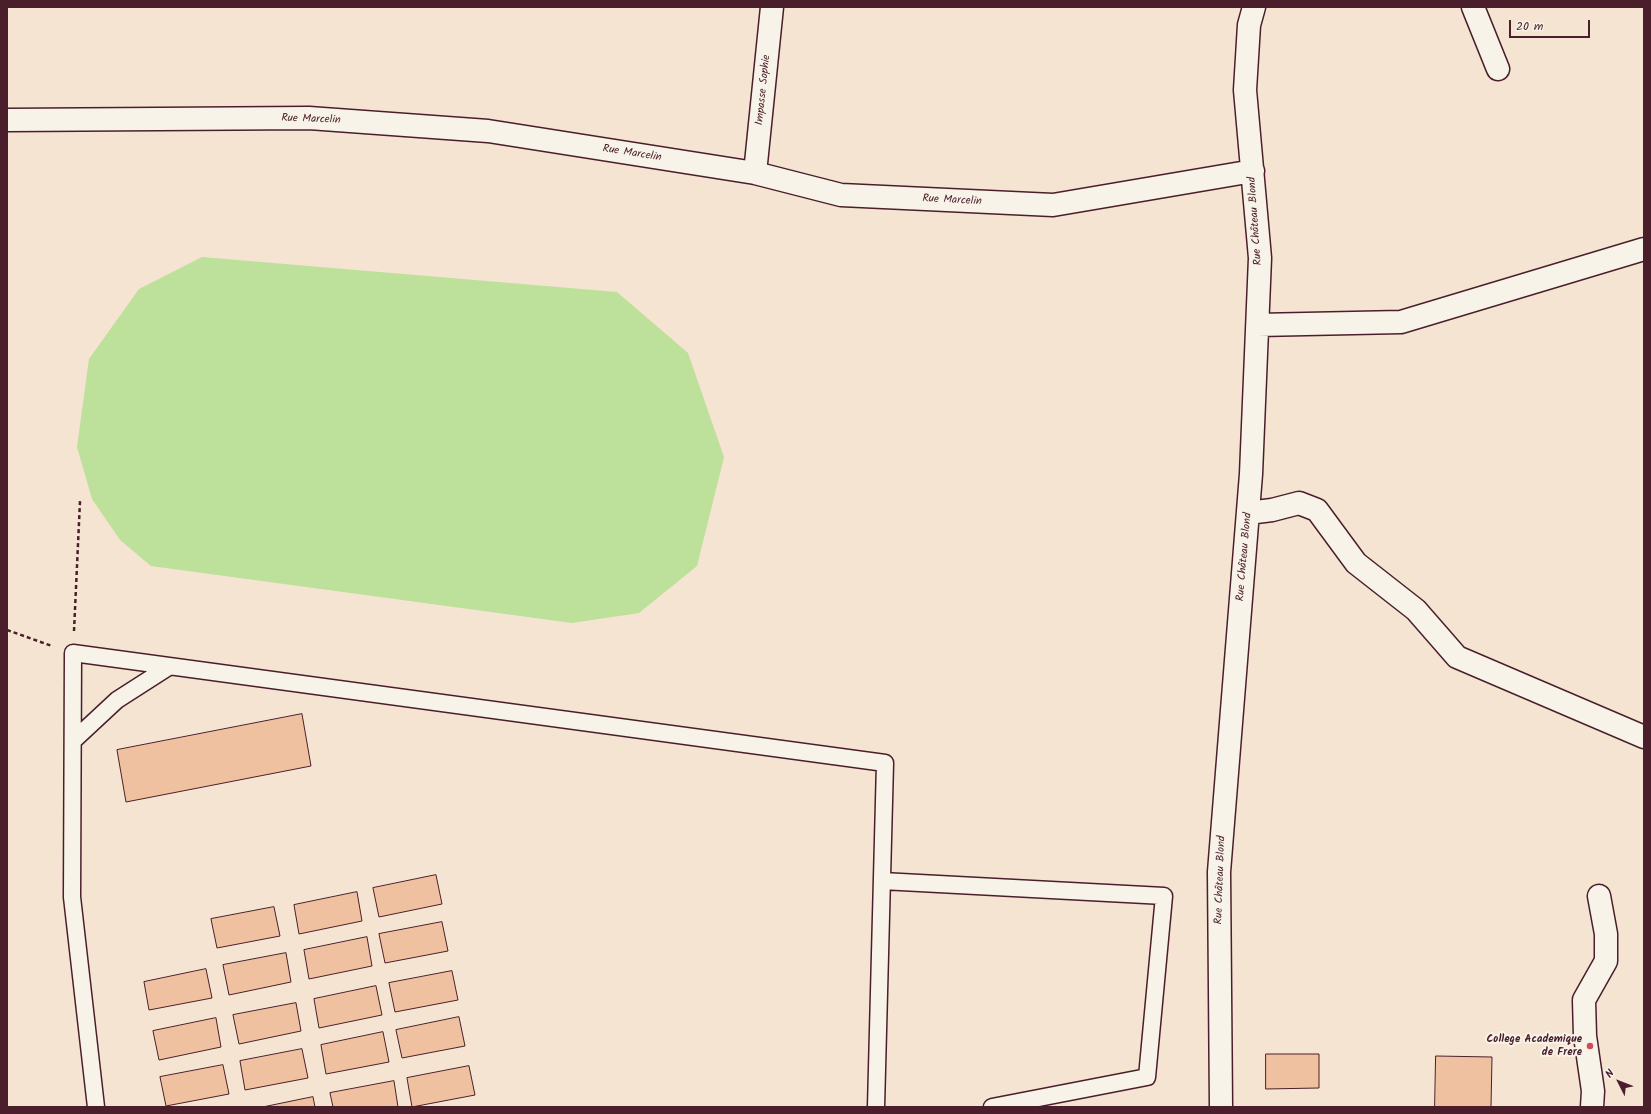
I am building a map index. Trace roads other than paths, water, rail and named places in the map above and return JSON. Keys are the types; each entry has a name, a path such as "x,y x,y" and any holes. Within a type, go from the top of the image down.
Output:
{"street":[{"name":"Impasse Sophie","path":"755,174 772,7"},
{"name":"Rue Château Blond","path":"1221,1107 1219,872 1248,512 1258,325 1260,258 1245,90 1249,25 1254,7"},
{"path":"1472,7 1498,69"},
{"name":"Rue Marcelin","path":"7,120 309,118 488,130 755,174 841,195 1053,205 1252,171"},
{"path":"1258,325 1401,322 1644,249"},
{"path":"1248,512 1272,510 1299,503 1317,510 1356,564 1416,610 1457,657 1644,737"},
{"path":"1592,1107 1593,1091 1585,1036 1584,1000 1606,961 1606,934 1599,896"}],"lane":[{"path":"96,1107 72,897 74,740 73,653 885,763 876,1107"},
{"path":"74,740 117,700 170,666"},
{"path":"882,881 1164,896 1147,1077 992,1107"}],"place":[{"name":"College Academique de Frere","path":"1590,1046"}]}
